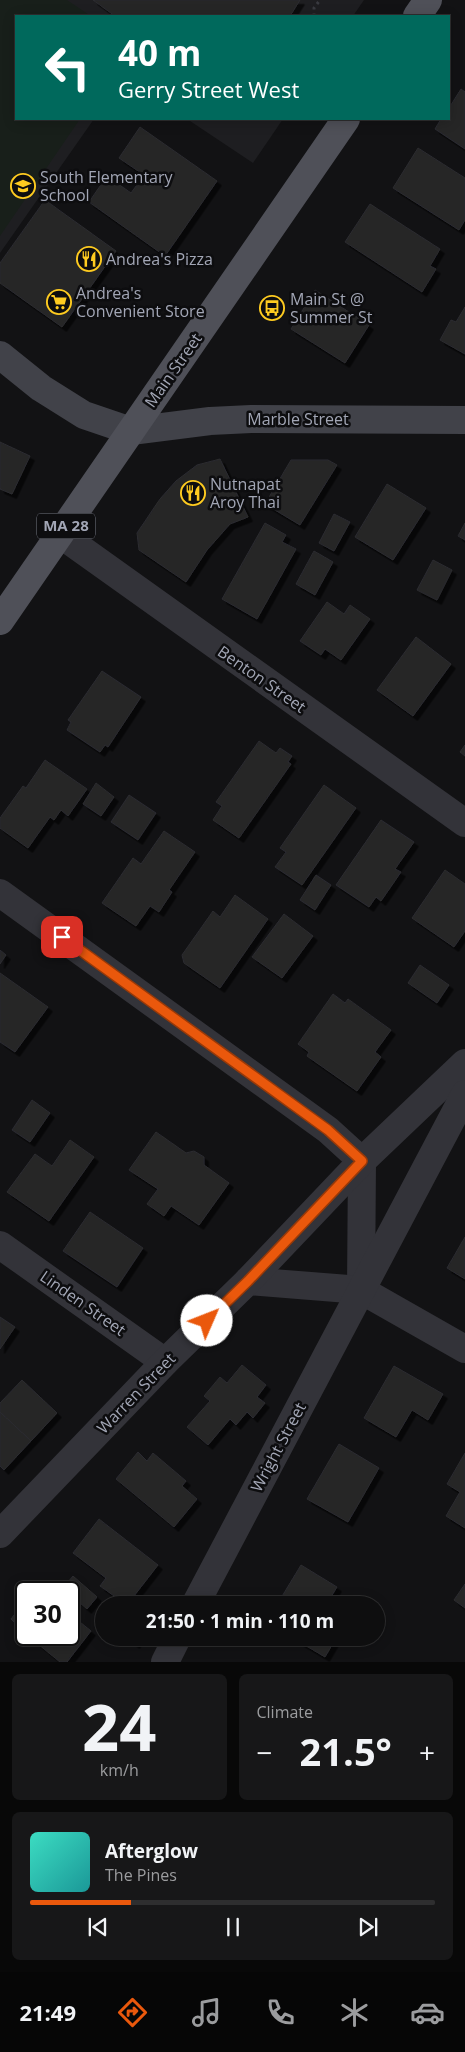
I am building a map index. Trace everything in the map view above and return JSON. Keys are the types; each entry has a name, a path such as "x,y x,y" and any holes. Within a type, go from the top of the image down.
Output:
{"main road":[{"path":"418,15 428,0"},
{"name":"Main Street","path":"0,621 345,120"},
{"path":"0,355 41,388 76,410 97,420 131,431"},
{"name":"Marble Street","path":"131,431 210,421 251,419 465,420"}],"street":[{"name":"Benton Street","path":"60,534 465,823"},
{"path":"0,893 328,1130 362,1161 361,1290"},
{"name":"Warren Street","path":"0,1534 166,1362 248,1281 362,1161 465,1062"},
{"path":"361,1290 465,1094"},
{"name":"Linden Street","path":"0,1245 166,1362"},
{"path":"248,1281 361,1290 465,1349"},
{"name":"Wright Street","path":"200,1596 361,1290"},
{"path":"165,1662 174,1646"}],"path":[{"path":"314,15 314,8 320,0"}],"shaded area":[{"name":"South Elementary School","path":"0,0 364,0 354,15 15,15 15,120 93,120 0,253"},
{"path":"0,0 67,0 90,15 15,15 15,120 79,120 0,236"},
{"name":"South Elementary School","path":"188,120 282,120 253,163"}],"building":[{"path":"93,0 300,0 291,15 114,15"},
{"path":"461,89 465,92 465,149 435,129 440,120 450,120 450,106"},
{"path":"140,127 217,181 165,256 89,202 107,176 131,193 144,175 119,158"},
{"path":"418,148 465,178 465,220 459,230 393,188"},
{"path":"45,200 116,251 62,327 0,283 0,263"},
{"path":"370,204 440,249 430,266 436,269 422,292 345,242"},
{"path":"315,290 369,325 345,363 291,329"},
{"path":"465,307 465,354 440,340 451,320 456,322"},
{"path":"0,442 30,456 12,494 0,489"},
{"path":"220,459 248,517 230,524 207,550 186,582 139,550 137,533 160,499 176,481 197,465"},
{"path":"291,460 328,460 337,465 300,525 265,504"},
{"path":"387,484 426,508 393,560 355,537"},
{"path":"334,514 350,522 334,551 319,543"},
{"path":"265,523 286,535 282,542 296,549 257,619 222,599"},
{"path":"465,523 465,540 458,536"},
{"path":"314,551 333,562 315,595 296,584"},
{"path":"433,560 452,570 437,600 417,590"},
{"path":"327,602 344,614 350,605 370,619 341,660 325,649 321,655 300,641"},
{"path":"416,637 451,664 413,716 377,690"},
{"path":"102,671 141,697 108,747 105,745 100,752 67,730 71,722 68,720"},
{"path":"259,741 276,753 280,748 292,756 288,762 291,764 239,838 213,820 222,806 216,802"},
{"path":"465,745 465,756 460,752"},
{"path":"45,760 87,789 68,816 61,810 54,820 50,817 28,848 0,828 0,818 23,786 26,788"},
{"path":"96,783 114,797 101,816 83,804"},
{"path":"324,785 356,808 302,885 275,867 286,852 280,848"},
{"path":"129,795 156,813 138,840 111,822"},
{"path":"381,820 414,842 395,869 401,872 381,901 376,897 369,907 336,885"},
{"path":"164,831 195,852 169,890 172,892 159,912 150,906 136,926 102,903 133,858 141,864"},
{"path":"445,870 465,884 465,931 454,947 412,918"},
{"path":"316,875 331,885 315,910 300,900"},
{"path":"235,895 268,919 220,988 184,963 182,955 213,911 220,917"},
{"path":"284,914 313,936 282,978 252,957"},
{"path":"0,950 6,955 0,964"},
{"path":"420,965 449,985 437,1003 408,983"},
{"path":"0,973 48,1007 15,1052 0,1042"},
{"path":"333,994 345,1003 348,999 391,1030 375,1052 381,1057 357,1091 307,1056 309,1052 298,1044"},
{"path":"32,1100 50,1113 30,1142 12,1130"},
{"path":"156,1132 186,1153 194,1151 204,1157 204,1165 229,1183 199,1225 171,1206 164,1216 147,1204 158,1189 129,1170"},
{"path":"70,1140 94,1157 49,1221 7,1192 35,1154 52,1166"},
{"path":"90,1212 143,1248 117,1287 63,1251"},
{"path":"465,1237 465,1279 447,1268"},
{"path":"0,1317 15,1327 0,1349"},
{"path":"242,1365 266,1385 257,1397 265,1403 253,1418 247,1412 236,1425 230,1419 208,1445 187,1427 210,1401 204,1396 220,1377 227,1383"},
{"path":"394,1366 443,1394 428,1420 412,1410 396,1437 364,1418"},
{"path":"22,1380 57,1413 31,1441 0,1412 0,1403"},
{"path":"0,1412 31,1441 4,1470 0,1466"},
{"path":"339,1444 379,1468 348,1522 307,1499"},
{"path":"138,1452 147,1461 153,1453 186,1481 182,1486 197,1499 174,1527 116,1479"},
{"path":"465,1453 465,1528 446,1516 460,1492 447,1484"},
{"path":"99,1519 158,1565 134,1596 114,1596 100,1586 106,1578 73,1553"},
{"path":"301,1565 337,1587 332,1596 282,1596"},
{"path":"73,1576 79,1581 69,1581"},
{"path":"80,1582 96,1596 87,1609 80,1603"},
{"path":"465,1584 465,1608 454,1600"},
{"path":"15,1614 15,1623 11,1619"},
{"path":"80,1622 91,1631 80,1645"},
{"path":"40,1646 79,1646 67,1662 60,1662"},
{"path":"306,1646 331,1646 325,1657"}],"place":[{"name":"South Elementary School","path":"23,186"},
{"name":"Andrea's Pizza","path":"89,259"},
{"name":"Andrea's Convenient Store","path":"59,302"},
{"name":"Main St @ Summer St","path":"272,308"},
{"name":"Nutnapat Aroy Thai","path":"193,493"}],"route":[{"path":"62,937 328,1130 362,1161 248,1281 207,1321"}]}
